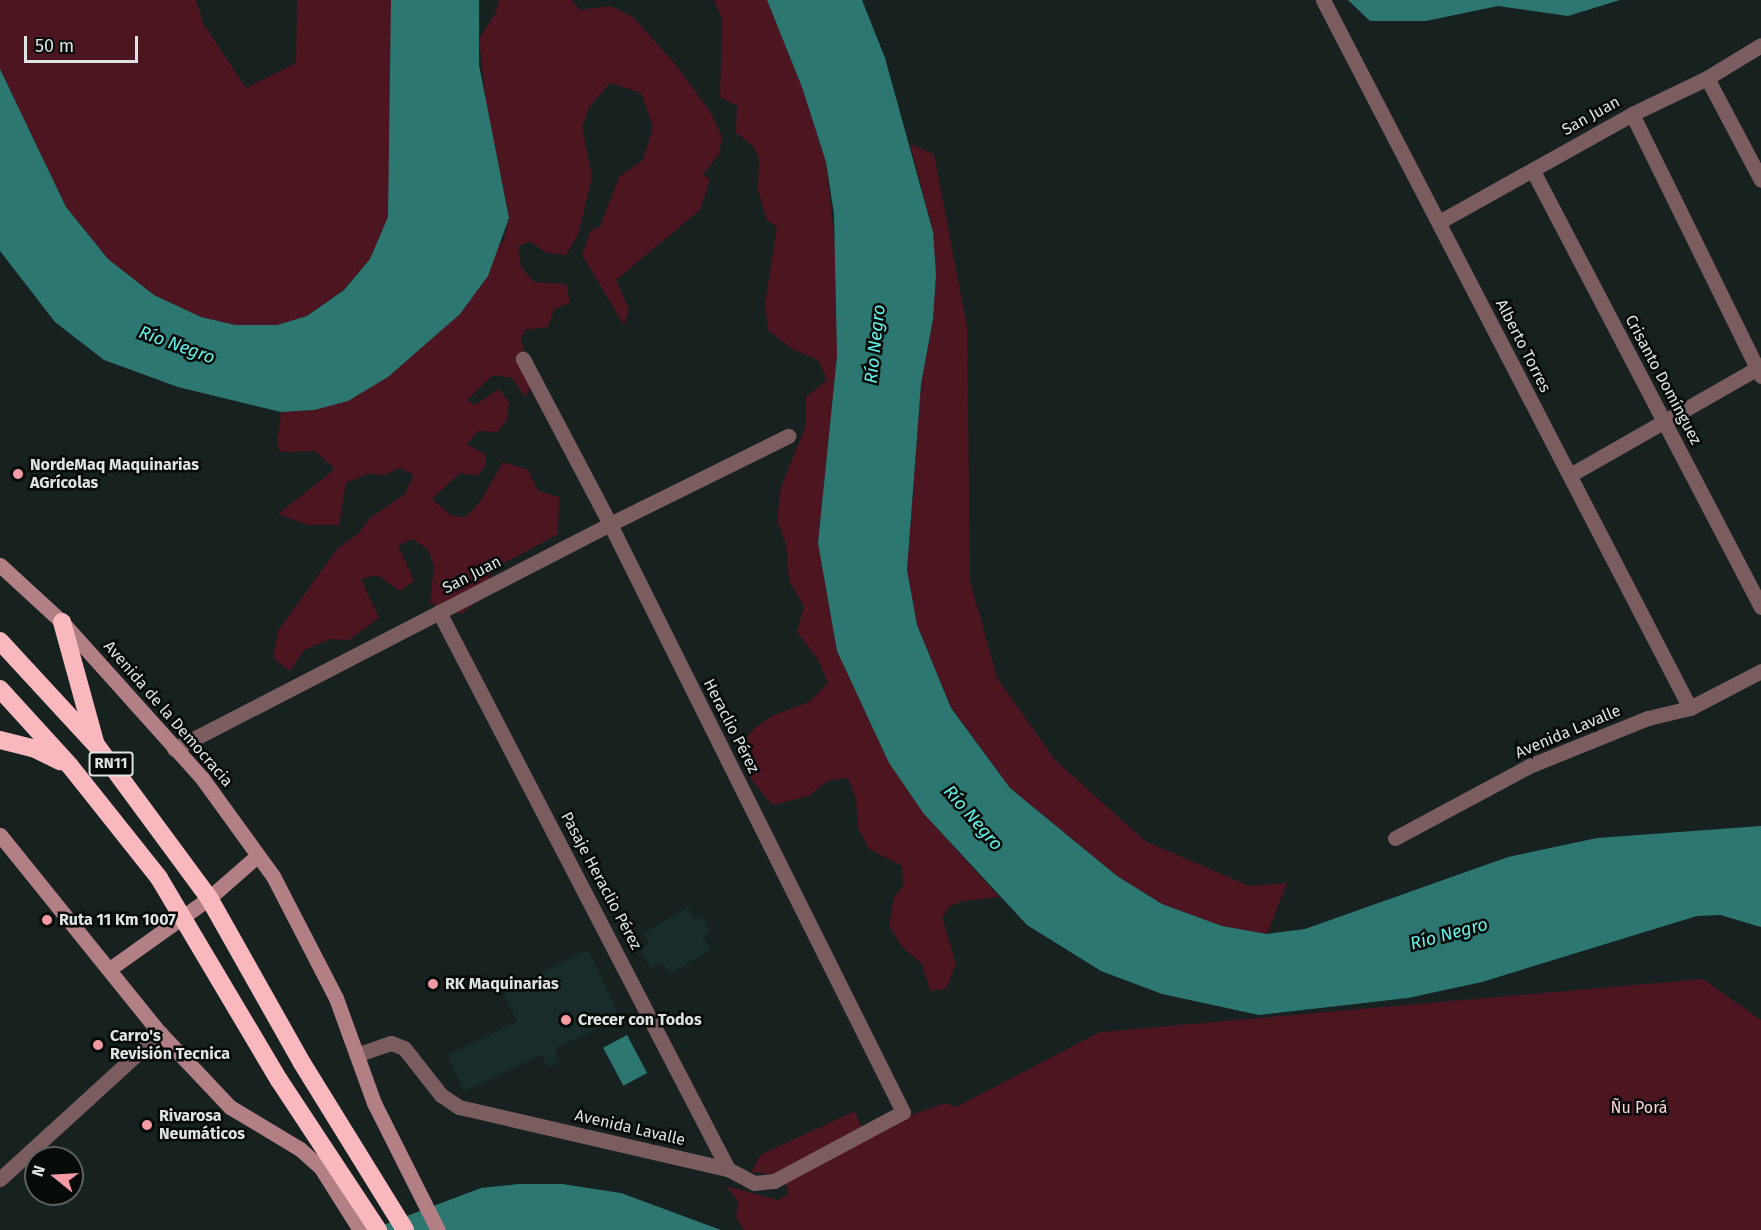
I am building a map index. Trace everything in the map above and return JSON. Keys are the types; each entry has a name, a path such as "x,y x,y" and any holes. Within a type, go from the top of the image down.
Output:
{"highway":[{"path":"62,622 97,746"},
{"name":"RN11","path":"0,641 97,746 209,898 302,1063 405,1230"},
{"name":"RN11","path":"0,689 70,766 120,826 183,916 350,1196 378,1230"},
{"path":"0,740 33,748 70,766"}],"street":[{"name":"Alberto Torres","path":"1323,0 1690,708"},
{"name":"San Juan","path":"1439,222 1632,114 1707,78 1761,45"},
{"path":"1707,78 1761,180"},
{"path":"1569,475 1665,420 1760,370 1632,114"},
{"name":"Crisanto Domínguez","path":"1533,171 1761,607"},
{"name":"Heraclio Pérez","path":"523,359 610,524 903,1112"},
{"name":"San Juan","path":"174,749 610,524 788,436"},
{"name":"Avenida de la Democracia","path":"0,565 62,622 202,778 256,856 273,876 336,998 359,1054 374,1103 403,1156 420,1197 438,1230"},
{"name":"Pasaje Heraclio Pérez","path":"439,612 728,1169"},
{"name":"Avenida Lavalle","path":"1395,838 1529,766 1648,718 1690,708 1761,671"},
{"path":"0,835 57,910 111,968 160,1033 230,1107 314,1162 350,1196 360,1230"},
{"path":"111,968 209,898 256,856"},
{"path":"0,1179 160,1033"},
{"name":"Avenida Lavalle","path":"359,1054 391,1043 404,1048 441,1095 459,1107 728,1169 754,1183 774,1181 903,1112"}],"shaded area":[{"name":"Crecer con Todos","path":"688,907 695,920 702,917 710,932 703,936 711,950 669,974 662,962 651,968 640,949 649,943 644,933"},
{"name":"Crecer con Todos","path":"588,950 620,1018 554,1049 560,1061 547,1067 541,1055 464,1091 447,1055 517,1022 503,991"}],"green space":[{"path":"0,0 196,0 203,23 246,88 296,63 297,0 391,0 392,175 388,217 370,259 343,290 307,316 277,325 235,325 201,317 154,295 108,259 66,207 0,69"},
{"path":"499,0 572,0 579,10 610,6 633,17 676,65 711,113 722,137 719,154 703,175 710,179 700,210 616,280 629,309 624,325 582,255 591,230 600,227 619,177 643,160 653,127 641,93 610,83 589,107 582,127 592,177 578,235 566,255 546,253 530,241 518,247 521,267 534,282 566,284 570,303 554,309 548,327 525,330 521,339 532,385 525,397 512,378 493,375 467,400 475,405 499,389 509,402 507,420 497,432 478,431 467,444 486,455 486,465 477,476 460,473 432,499 452,516 466,517 480,502 503,462 528,470 538,491 559,497 558,534 493,569 484,594 462,614 430,603 434,566 428,550 413,539 398,545 414,581 400,591 377,575 361,579 379,618 349,640 330,639 304,650 290,671 273,658 278,631 337,549 359,533 370,518 404,495 414,475 400,468 385,475 368,474 346,483 339,525 308,525 278,514 335,469 315,451 280,452 277,441 281,412 314,410 503,242 509,218 486,104 479,39 495,14"},
{"path":"714,0 767,0 802,87 826,162 838,272 837,356 818,543 837,651 889,763 924,814 999,897 963,901 950,906 942,918 956,964 946,989 930,991 922,964 903,948 889,926 894,897 903,886 902,866 869,849 858,828 856,799 848,778 827,781 809,796 772,805 751,779 740,745 756,727 774,715 809,702 828,683 817,658 797,632 804,606 789,581 786,544 777,520 781,487 806,425 806,397 827,380 818,360 792,349 768,330 765,304 777,227 767,220 758,191 759,159 753,146 736,133 737,106 720,97 722,20"},
{"path":"910,144 934,154 967,327 970,581 997,678 1055,760 1145,841 1249,886 1287,883 1267,934 1222,926 1162,904 1117,876 1010,788 951,707 917,625 907,570 921,384 933,319 933,232"},
{"name":"Ñu Porá","path":"1703,979 1761,1020 1761,1230 744,1230 736,1217 738,1201 726,1186 778,1200 787,1195 788,1187 770,1174 751,1172 760,1155 855,1111 867,1140 900,1119 945,1103 956,1107 1100,1032"}],"water":[{"name":"Río Negro","path":"391,0 479,0 479,65 509,218 488,276 460,314 388,377 348,401 314,410 281,412 178,387 104,360 55,322 0,251 0,69 66,207 108,259 154,295 201,317 235,325 277,325 307,316 344,290 370,259 388,217"},
{"name":"Río Negro","path":"767,0 862,0 885,58 933,232 936,274 933,319 921,384 907,570 917,625 951,708 1010,788 1117,876 1162,904 1222,926 1267,934 1305,929 1508,857 1597,838 1761,826 1761,927 1720,915 1697,916 1482,982 1408,998 1259,1015 1162,994 1101,971 1027,925 924,814 889,763 837,651 818,543 837,356 834,214 826,162 802,87"},
{"path":"1348,0 1620,0 1568,16 1498,6 1426,21 1370,21"},
{"path":"627,1035 647,1073 623,1086 603,1048"},
{"path":"519,1184 562,1184 621,1193 721,1230 370,1230 481,1188"}],"place":[{"name":"NordeMaq Maquinarias AGrícolas","path":"18,474"},
{"name":"Ruta 11 Km 1007","path":"47,920"},
{"name":"RK Maquinarias","path":"433,984"},
{"name":"Crecer con Todos","path":"566,1020"},
{"name":"Carro's Revisión Tecnica","path":"98,1045"},
{"name":"Rivarosa Neumáticos","path":"147,1125"}]}
